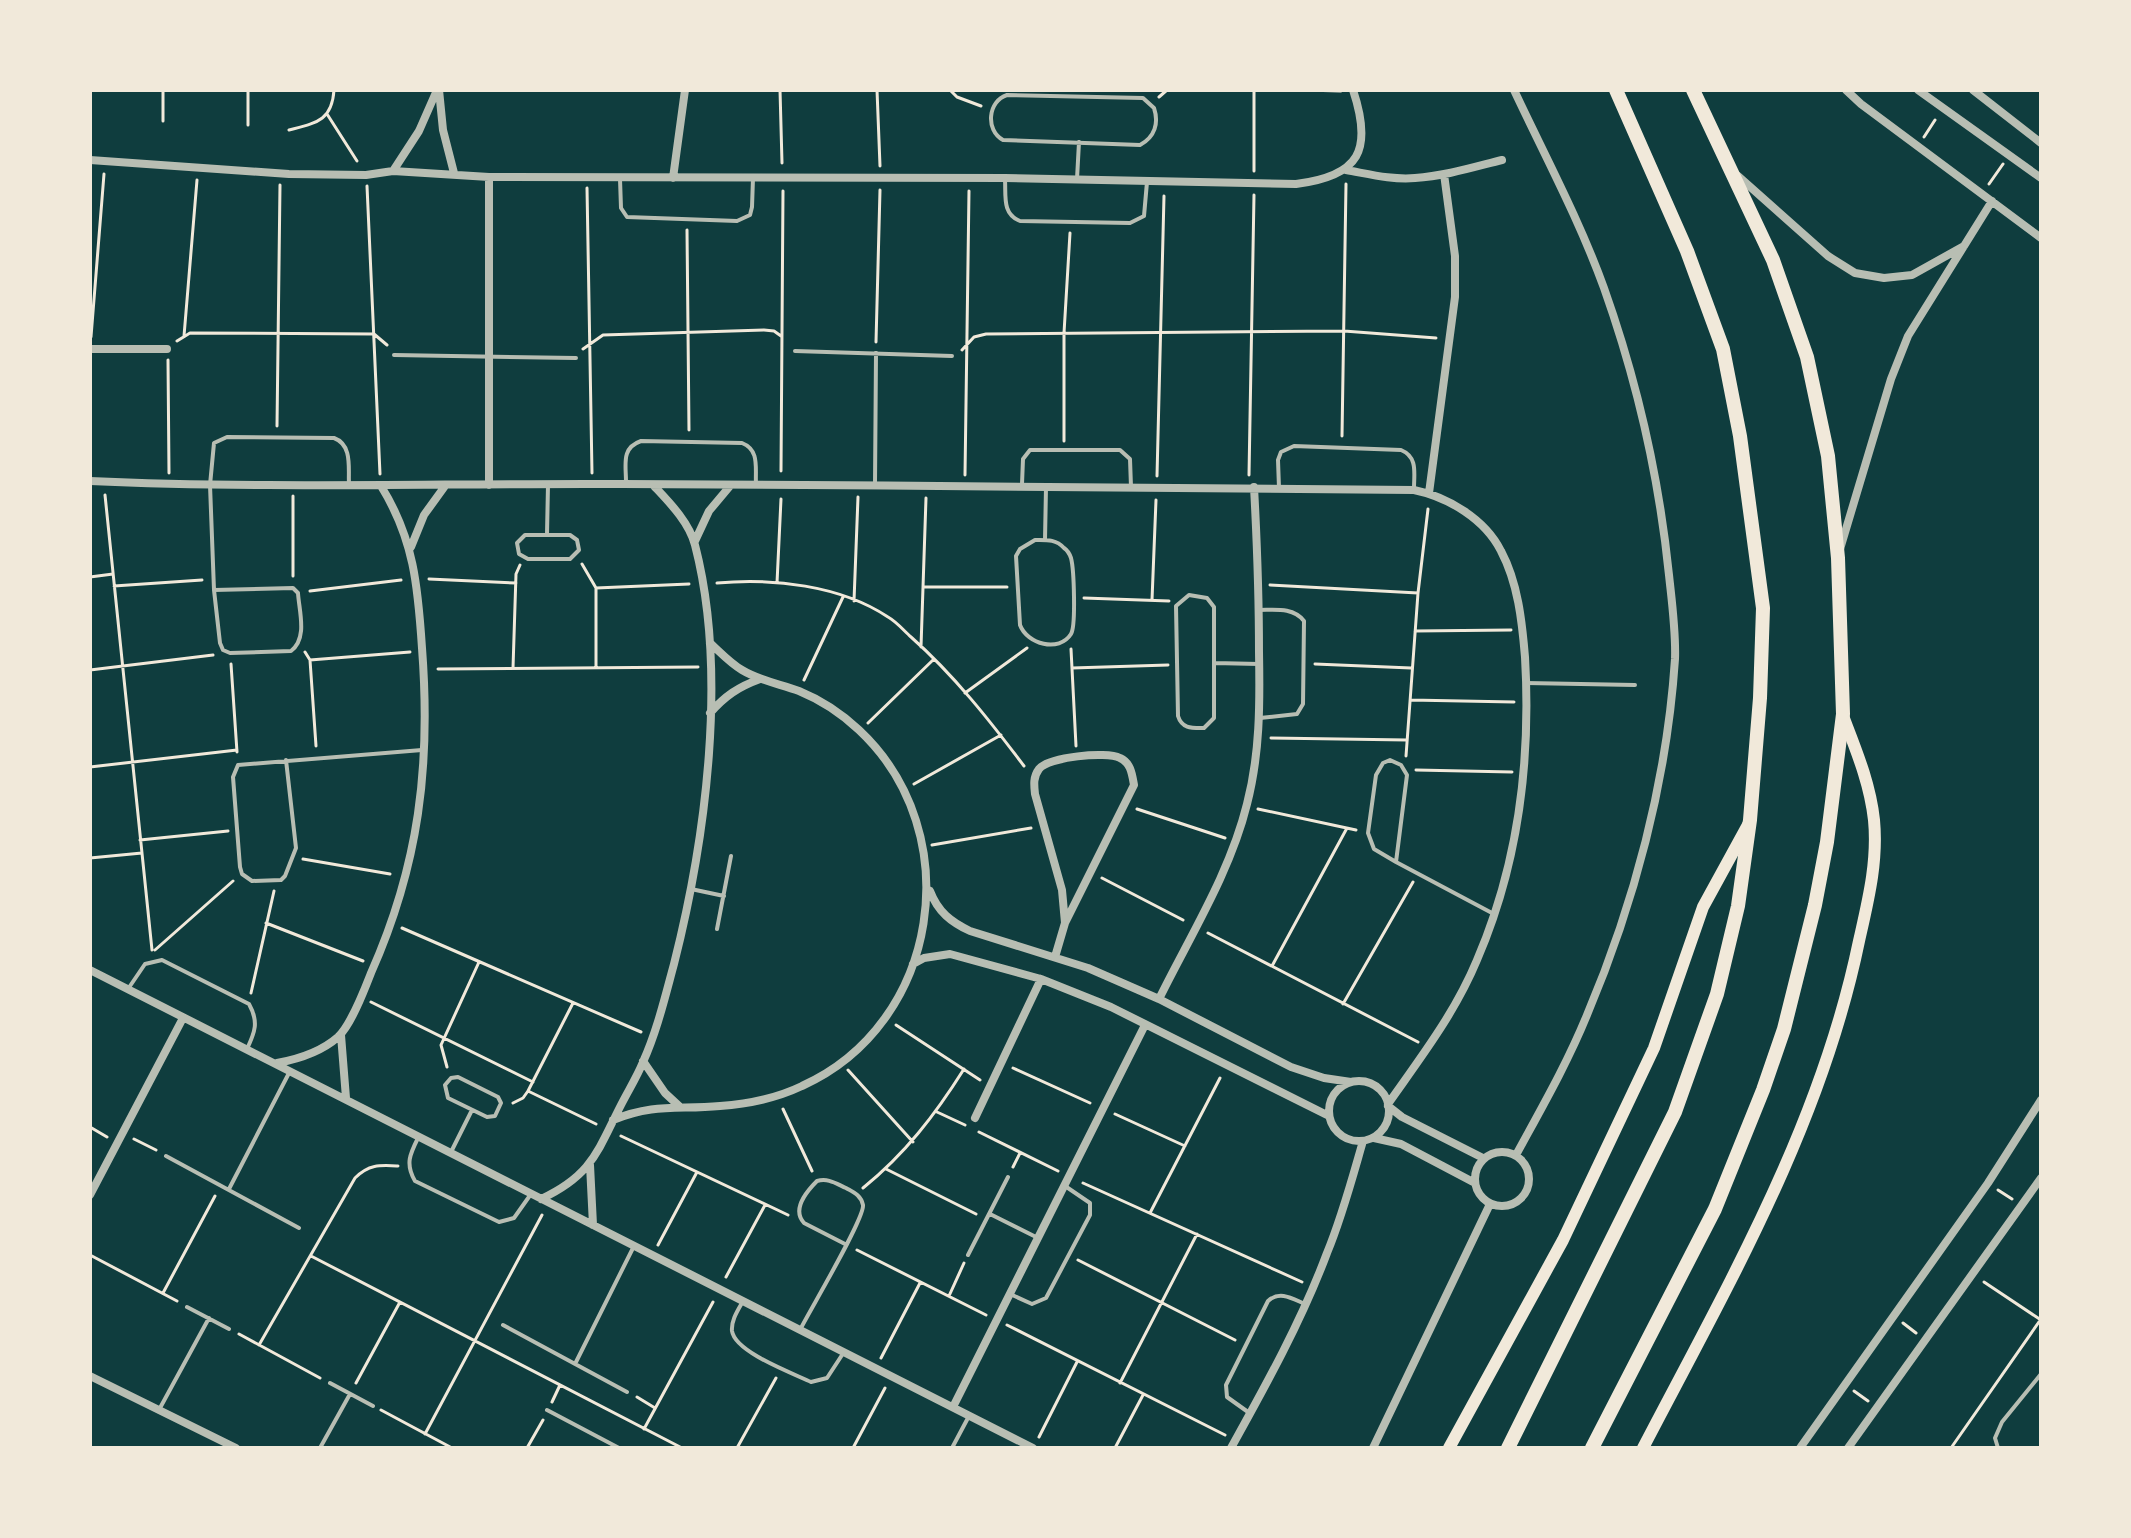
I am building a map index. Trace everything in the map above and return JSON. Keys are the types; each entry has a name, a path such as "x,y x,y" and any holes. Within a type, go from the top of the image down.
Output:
{"highway":[{"path":"1508,1448 1675,1112 1717,994 1738,906 1750,820 1760,698 1763,608 1740,436 1723,349 1687,251 1616,90"},
{"path":"1592,1448 1715,1209 1784,1029 1815,905 1827,842 1843,714 1838,558 1828,456 1807,357 1773,260 1693,90"}],"main road":[{"path":"1643,1448 1789,1161 1841,1016 1871,885 1875,842 1871,798 1843,714"},
{"path":"1449,1448 1563,1240 1654,1048 1703,907 1750,820"}],"street":[{"path":"393,171 419,131 438,90"},
{"path":"438,90 443,130 454,173"},
{"path":"673,178 685,90"},
{"path":"1514,90 1582,231 1629,367 1659,497 1667,551 1675,657 1657,785 1644,845 1620,926 1581,1028 1516,1155"},
{"path":"1846,90 2041,238"},
{"path":"1918,90 2041,178"},
{"path":"1973,90 2041,143"},
{"path":"90,160 280,173 366,175 393,171 489,177 620,179 1005,178 1296,184 1320,181 1346,170 1357,155 1363,138 1362,118 1354,91"},
{"path":"1346,170 1381,177 1413,178 1502,160"},
{"path":"1729,168 1828,256 1855,273 1884,278 1912,275 1965,246"},
{"path":"1429,493 1451,338 1455,256 1444,174"},
{"path":"489,177 489,485"},
{"path":"1838,558 1908,336 1992,201"},
{"path":"90,348 167,349"},
{"path":"90,481 293,486 626,484 1414,490 1429,493 1481,524 1500,549 1513,579 1523,630 1527,703 1523,772 1510,859 1495,914 1456,1007 1388,1105 1386,1125 1368,1140 1313,1287 1233,1444"},
{"path":"276,1063 311,1054 341,1035 392,924 406,877 422,793 424,669 415,578 410,548 398,516 381,486"},
{"path":"410,548 424,515 445,486"},
{"path":"545,1201 590,1165 643,1061 666,994 691,889 706,784 710,643 695,541 677,512 654,486"},
{"path":"695,541 709,511 730,486"},
{"path":"1159,999 1236,841 1247,806 1260,718 1259,610 1251,487"},
{"path":"613,1120 634,1111 656,1107 717,1106 777,1095 800,1087 842,1063 885,1018 913,964 924,926 928,886 924,846 916,817 892,768 860,731 840,714 799,691 741,670 710,643"},
{"path":"710,713 723,697 760,679"},
{"path":"1055,957 1065,923 1134,785 1132,769 1122,758 1107,755 1049,761 1039,767 1034,779 1062,890 1065,923"},
{"path":"928,886 942,913 953,924 1000,942 1088,968 1159,999 1291,1067 1324,1078 1361,1081 1378,1088 1388,1105 1409,1122 1483,1158"},
{"path":"913,964 924,958 950,954 1041,979 1111,1007 1329,1116"},
{"path":"90,970 1033,1448"},
{"path":"975,1118 1041,979"},
{"path":"90,1195 183,1018"},
{"path":"953,1407 1145,1025"},
{"path":"341,1035 346,1098"},
{"path":"643,1061 665,1093 679,1106"},
{"path":"1351,1082 1343,1085 1331,1098 1329,1116 1337,1133 1354,1141 1401,1144 1475,1183"},
{"path":"1800,1448 1988,1183 2041,1100"},
{"path":"1496,1152 1516,1155 1528,1174 1524,1195 1512,1204 1490,1204 1480,1195 1475,1183 1476,1170 1483,1158 1496,1152"},
{"path":"590,1165 593,1225"},
{"path":"1848,1448 2041,1178"},
{"path":"1373,1448 1490,1204"},
{"path":"90,1376 236,1448"}],"lane":[{"path":"1007,95 1143,98 1154,108 1155,130 1152,137 1140,145 1003,140 997,137 991,126 992,107 1007,95"},
{"path":"1077,179 1079,142"},
{"path":"620,179 621,208 627,217 687,220 744,219 750,215 752,207 753,178"},
{"path":"1005,178 1006,209 1014,218 1130,223 1144,216 1147,180"},
{"path":"795,351 952,356"},
{"path":"875,487 876,353"},
{"path":"394,355 576,358"},
{"path":"214,590 293,588 298,593 301,638 297,646 291,651 230,653 223,650 220,643 214,590 210,485 214,443 220,439 277,437 340,440 348,450 349,486"},
{"path":"626,484 628,447 641,441 748,445 755,454 756,485"},
{"path":"1022,487 1025,453 1035,448 1124,451 1130,459 1131,487"},
{"path":"1279,488 1278,460 1287,448 1341,448 1407,453 1414,462 1414,490"},
{"path":"547,534 548,485"},
{"path":"1045,540 1046,487"},
{"path":"547,534 574,537 579,550 574,557 525,558 519,554 517,543 521,536 547,534"},
{"path":"1035,540 1045,540 1061,544 1071,558 1073,629 1070,636 1058,643 1035,643 1028,639 1020,625 1016,556 1020,549 1035,540"},
{"path":"1189,595 1201,595 1214,607 1214,663 1214,718 1204,728 1188,728 1180,721 1176,606 1189,595"},
{"path":"1259,610 1287,611 1299,615 1304,621 1303,704 1297,714 1260,718"},
{"path":"1214,663 1259,664"},
{"path":"1526,683 1635,685"},
{"path":"286,760 296,848 294,857 285,876 276,882 252,881 242,874 233,777 238,765 286,760 424,750"},
{"path":"1396,862 1407,781 1405,769 1390,760 1378,768 1368,833 1374,849 1396,862 1495,914"},
{"path":"717,929 731,856"},
{"path":"691,889 724,896"},
{"path":"128,990 145,964 162,960 249,1004 254,1013 256,1030 247,1049"},
{"path":"229,1190 291,1071"},
{"path":"454,1077 495,1095 501,1103 498,1113 492,1117 472,1110 446,1094 445,1085 454,1077"},
{"path":"451,1152 472,1110"},
{"path":"419,1136 409,1156 408,1166 415,1181 499,1222 514,1218 531,1194"},
{"path":"166,1156 299,1228"},
{"path":"968,1255 1008,1177"},
{"path":"799,1330 863,1212 863,1205 856,1194 829,1180 817,1181 798,1211 804,1223 845,1244"},
{"path":"1009,1294 1032,1304 1043,1302 1069,1255 1091,1210 1085,1198 1065,1186"},
{"path":"988,1216 1038,1238"},
{"path":"575,1364 634,1246"},
{"path":"1250,1413 1232,1402 1226,1391 1246,1345 1272,1297 1282,1295 1305,1304"},
{"path":"743,1301 733,1322 734,1338 739,1347 811,1382 820,1381 833,1372 844,1352"},
{"path":"187,1307 229,1329"},
{"path":"159,1410 209,1318"},
{"path":"503,1325 627,1392"},
{"path":"1998,1448 1995,1438 2002,1422 2041,1374"},
{"path":"330,1383 373,1406"},
{"path":"320,1448 350,1394"},
{"path":"547,1410 619,1448"},
{"path":"952,1448 969,1416"}],"path":[{"path":"163,90 163,121"},
{"path":"248,90 248,125"},
{"path":"289,130 318,122 327,114 333,107 334,90"},
{"path":"777,583 781,485 783,178 780,90"},
{"path":"876,353 881,178 877,90"},
{"path":"950,90 957,97 976,105 992,107"},
{"path":"1251,487 1254,90"},
{"path":"1305,90 1354,91"},
{"path":"1917,146 1944,108"},
{"path":"327,114 366,175 381,486"},
{"path":"1982,194 2009,155"},
{"path":"90,348 105,162"},
{"path":"184,336 198,168"},
{"path":"1341,448 1346,170"},
{"path":"277,437 280,173"},
{"path":"587,178 592,484"},
{"path":"965,487 969,178"},
{"path":"1152,600 1164,180"},
{"path":"687,220 689,442"},
{"path":"1064,449 1064,333 1071,222"},
{"path":"576,358 590,342 603,335 688,332 774,331 795,351"},
{"path":"952,356 974,337 986,334 1344,331 1451,338"},
{"path":"169,484 167,349 184,336 190,333 374,334 394,355"},
{"path":"104,481 152,952 242,874"},
{"path":"293,486 293,588"},
{"path":"854,601 859,486"},
{"path":"921,647 926,487"},
{"path":"1429,493 1405,769 1523,772"},
{"path":"574,557 591,576 596,588 596,668"},
{"path":"513,668 516,574 525,558"},
{"path":"90,577 113,574"},
{"path":"298,593 415,578 516,583"},
{"path":"114,586 214,579"},
{"path":"596,588 750,580 797,584 843,596 888,617 934,659 1001,735 1034,779"},
{"path":"1258,585 1418,593"},
{"path":"923,587 1018,587"},
{"path":"799,691 843,596"},
{"path":"1072,598 1179,601"},
{"path":"1415,631 1523,630"},
{"path":"1070,636 1076,757"},
{"path":"965,693 1035,643"},
{"path":"297,646 310,660 317,758"},
{"path":"310,660 422,651"},
{"path":"90,670 230,653 238,765"},
{"path":"860,731 934,659"},
{"path":"1303,664 1413,668"},
{"path":"1072,668 1177,665"},
{"path":"424,669 710,667"},
{"path":"1410,700 1527,703"},
{"path":"904,789 1001,735"},
{"path":"1259,738 1407,740"},
{"path":"90,767 237,750"},
{"path":"1126,805 1236,841"},
{"path":"1247,806 1368,833"},
{"path":"924,846 1044,826"},
{"path":"1272,966 1347,828"},
{"path":"140,840 237,830"},
{"path":"90,858 142,853"},
{"path":"294,857 406,877"},
{"path":"1091,872 1428,1048"},
{"path":"1343,1004 1418,873"},
{"path":"249,1004 276,882"},
{"path":"266,923 374,966"},
{"path":"392,924 652,1037"},
{"path":"454,1077 441,1051 479,962"},
{"path":"361,997 533,1082"},
{"path":"501,1103 517,1102 528,1091 573,1003"},
{"path":"885,1018 989,1086"},
{"path":"842,1063 913,1142"},
{"path":"1150,1213 1227,1064"},
{"path":"856,1194 913,1142 937,1112 964,1069"},
{"path":"528,1091 804,1223"},
{"path":"777,1095 817,1181"},
{"path":"937,1112 1069,1177 1313,1287"},
{"path":"90,1127 118,1142"},
{"path":"123,1133 166,1156"},
{"path":"1008,1177 1020,1153"},
{"path":"259,1345 355,1178 374,1165 408,1166"},
{"path":"886,1169 988,1216"},
{"path":"652,1256 697,1172"},
{"path":"1988,1183 2021,1206"},
{"path":"163,1293 220,1186"},
{"path":"425,1434 545,1201"},
{"path":"644,1429 765,1205"},
{"path":"1120,1383 1197,1234"},
{"path":"845,1244 1143,1394 1233,1444"},
{"path":"90,1255 187,1307"},
{"path":"949,1296 968,1255"},
{"path":"1069,1255 1246,1345"},
{"path":"311,1256 682,1448"},
{"path":"1951,1448 2041,1320 1972,1274"},
{"path":"875,1368 921,1282"},
{"path":"350,1394 401,1302"},
{"path":"1893,1316 1925,1340"},
{"path":"229,1329 330,1383"},
{"path":"1033,1448 1077,1361"},
{"path":"737,1448 782,1368"},
{"path":"853,1448 891,1376"},
{"path":"1845,1385 1877,1407"},
{"path":"627,1392 655,1408"},
{"path":"1115,1448 1143,1394"},
{"path":"373,1406 452,1448"}]}
